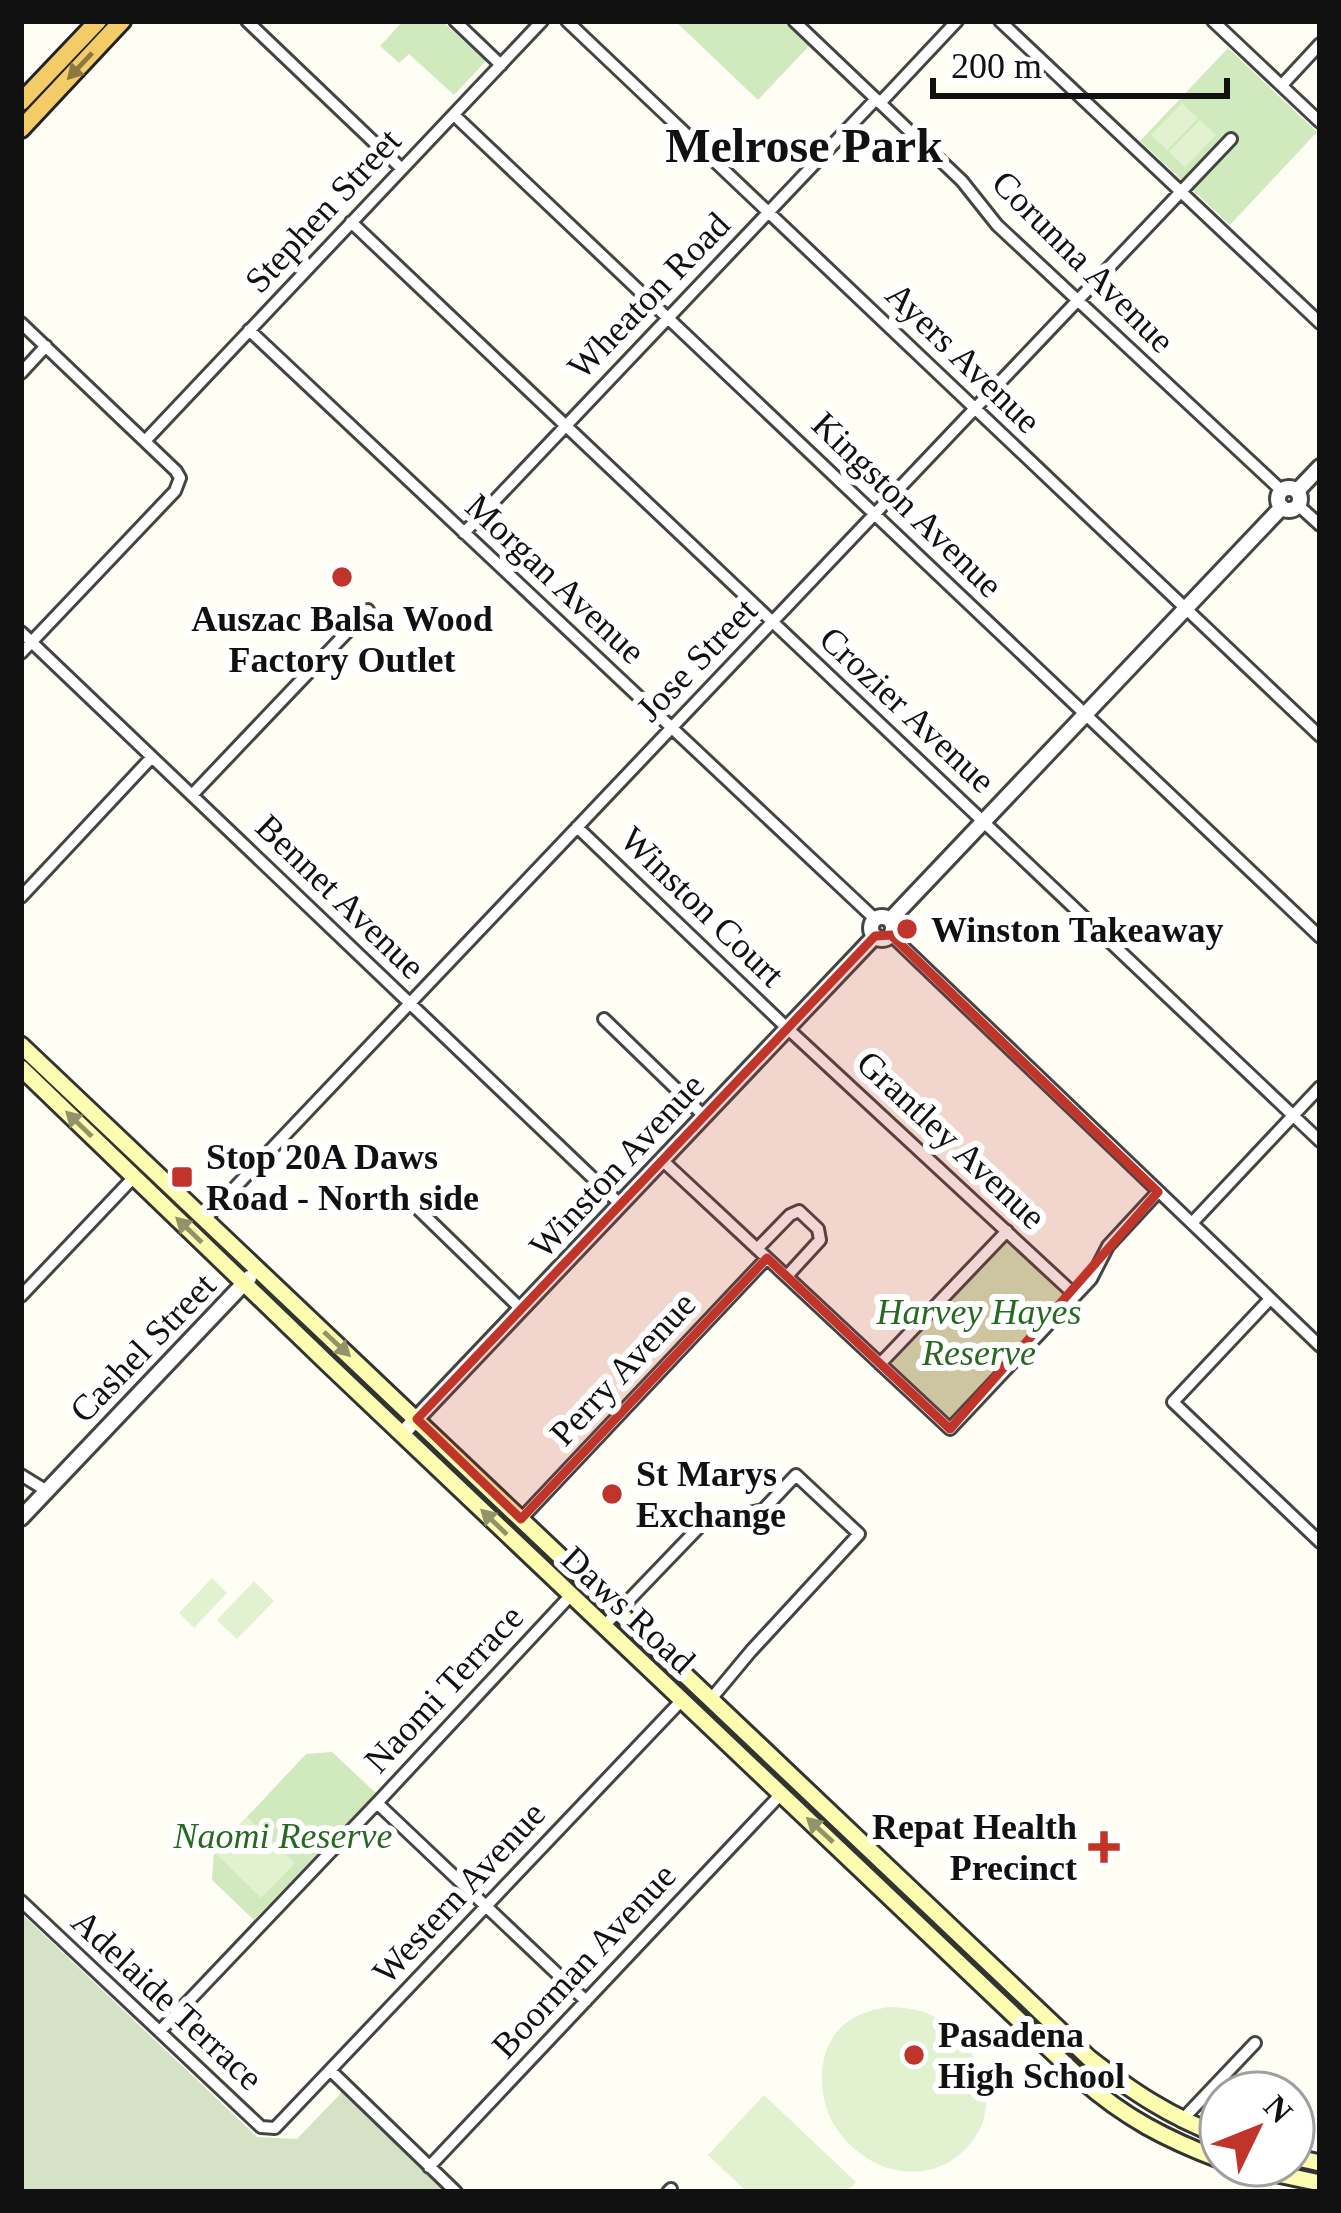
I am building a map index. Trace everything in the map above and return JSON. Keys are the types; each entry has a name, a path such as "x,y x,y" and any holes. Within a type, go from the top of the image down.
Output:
{"highway":[{"path":"21,129 26,103 98,21"},
{"path":"26,103 122,21"}],"main road":[{"name":"Daws Road","path":"21,1045 25,1067 134,1177 1044,2043 1114,2108 1197,2150"},
{"name":"Daws Road","path":"25,1067 204,1220 1089,2058 1157,2108 1197,2127"},
{"path":"771,1756 781,1794 814,1797"},
{"path":"920,1924 925,1902"},
{"path":"920,1924 940,1916"},
{"path":"974,1974 1003,1977 998,1989 1023,2012 1044,2043"},
{"path":"1157,2108 1177,2133 1174,2142"}],"street":[{"path":"247,21 402,169"},
{"path":"455,21 500,65"},
{"name":"Stephen Street","path":"145,441 542,21"},
{"name":"Ayers Avenue","path":"567,21 1320,736"},
{"name":"Corunna Avenue","path":"794,21 962,181 997,225 1320,526"},
{"name":"Wheaton Road","path":"464,533 957,21"},
{"path":"1000,21 1320,323"},
{"path":"1213,21 1320,122"},
{"path":"1282,85 1320,44"},
{"name":"Kingston Avenue","path":"454,115 1320,937"},
{"name":"Jose Street","path":"204,1220 1231,139"},
{"name":"Crozier Avenue","path":"351,222 1320,1141"},
{"path":"21,322 180,478 179,487 21,653"},
{"name":"Morgan Avenue","path":"249,330 885,925 1320,1346"},
{"path":"21,374 46,346"},
{"path":"885,925 1320,466"},
{"path":"192,795 368,610"},
{"name":"Bennet Avenue","path":"21,632 620,1204"},
{"path":"21,897 152,757"},
{"name":"Winston Court","path":"577,827 788,1028"},
{"name":"Winston Avenue","path":"402,1434 874,936 871,929 885,925"},
{"path":"604,1019 704,1116"},
{"name":"Grantley Avenue","path":"788,1028 1076,1295"},
{"path":"1192,1223 1320,1087"},
{"path":"662,1160 950,1429 1076,1295 1108,1246 1158,1192"},
{"path":"21,1296 134,1177"},
{"path":"418,1210 521,1309"},
{"name":"Perry Avenue","path":"521,1519 762,1253 790,1215 799,1211 818,1229 820,1240 787,1276"},
{"path":"880,1364 1007,1231"},
{"name":"Cashel Street","path":"21,1518 256,1270"},
{"path":"1270,1299 1172,1402 1320,1543"},
{"path":"21,1475 47,1491"},
{"path":"604,1626 704,1522 764,1510 796,1475 859,1534 711,1699"},
{"name":"Naomi Terrace","path":"160,2031 571,1595"},
{"name":"Western Avenue","path":"278,2126 682,1700"},
{"name":"Boorman Avenue","path":"429,2167 781,1794"},
{"path":"377,1803 586,2001"},
{"name":"Adelaide Terrace","path":"21,1901 261,2127 278,2126"},
{"path":"1181,2121 1255,2043"},
{"path":"331,2071 456,2192"}],"highlighted area":[{"path":"891,935 1158,1192 950,1429 767,1258 521,1519 417,1419 875,936"}],"green space":[{"path":"403,21 442,21 486,61 454,95 409,54 399,63 380,46"},
{"path":"675,21 782,21 809,46 758,100"},
{"path":"1228,48 1317,132 1230,225 1140,141"},
{"path":"1182,103 1198,118 1167,150 1151,135"},
{"path":"1200,120 1216,135 1185,167 1169,152"},
{"name":"Harvey Hayes Reserve","path":"1007,1241 1066,1297 950,1421 891,1365"},
{"path":"212,1578 227,1593 194,1628 179,1613"},
{"path":"254,1581 274,1601 237,1639 217,1620"},
{"name":"Naomi Reserve","path":"332,1752 376,1793 254,1920 212,1880 214,1852 306,1754"},
{"path":"247,1817 295,1863 261,1898 214,1852"},
{"path":"21,1913 257,2137 297,2139 342,2092 447,2192 21,2192"},
{"path":"888,2007 922,2011 947,2025 970,2052 984,2084 984,2118 977,2134 947,2163 928,2170 909,2172 871,2161 839,2132 826,2106 824,2060 836,2033 856,2017"},
{"path":"764,2095 856,2182 846,2192 747,2192 708,2155"}],"place":[{"name":"Auszac Balsa Wood Factory Outlet","path":"342,577"},
{"name":"Winston Takeaway","path":"907,929"},
{"name":"Stop 20A Daws Road - North side","path":"182,1177"},
{"name":"St Marys Exchange","path":"612,1494"},
{"name":"Repat Health Precinct","path":"1104,1847"},
{"name":"Pasadena High School","path":"914,2055"}],"district":[{"name":"Melrose Park","path":"804,145"}]}
